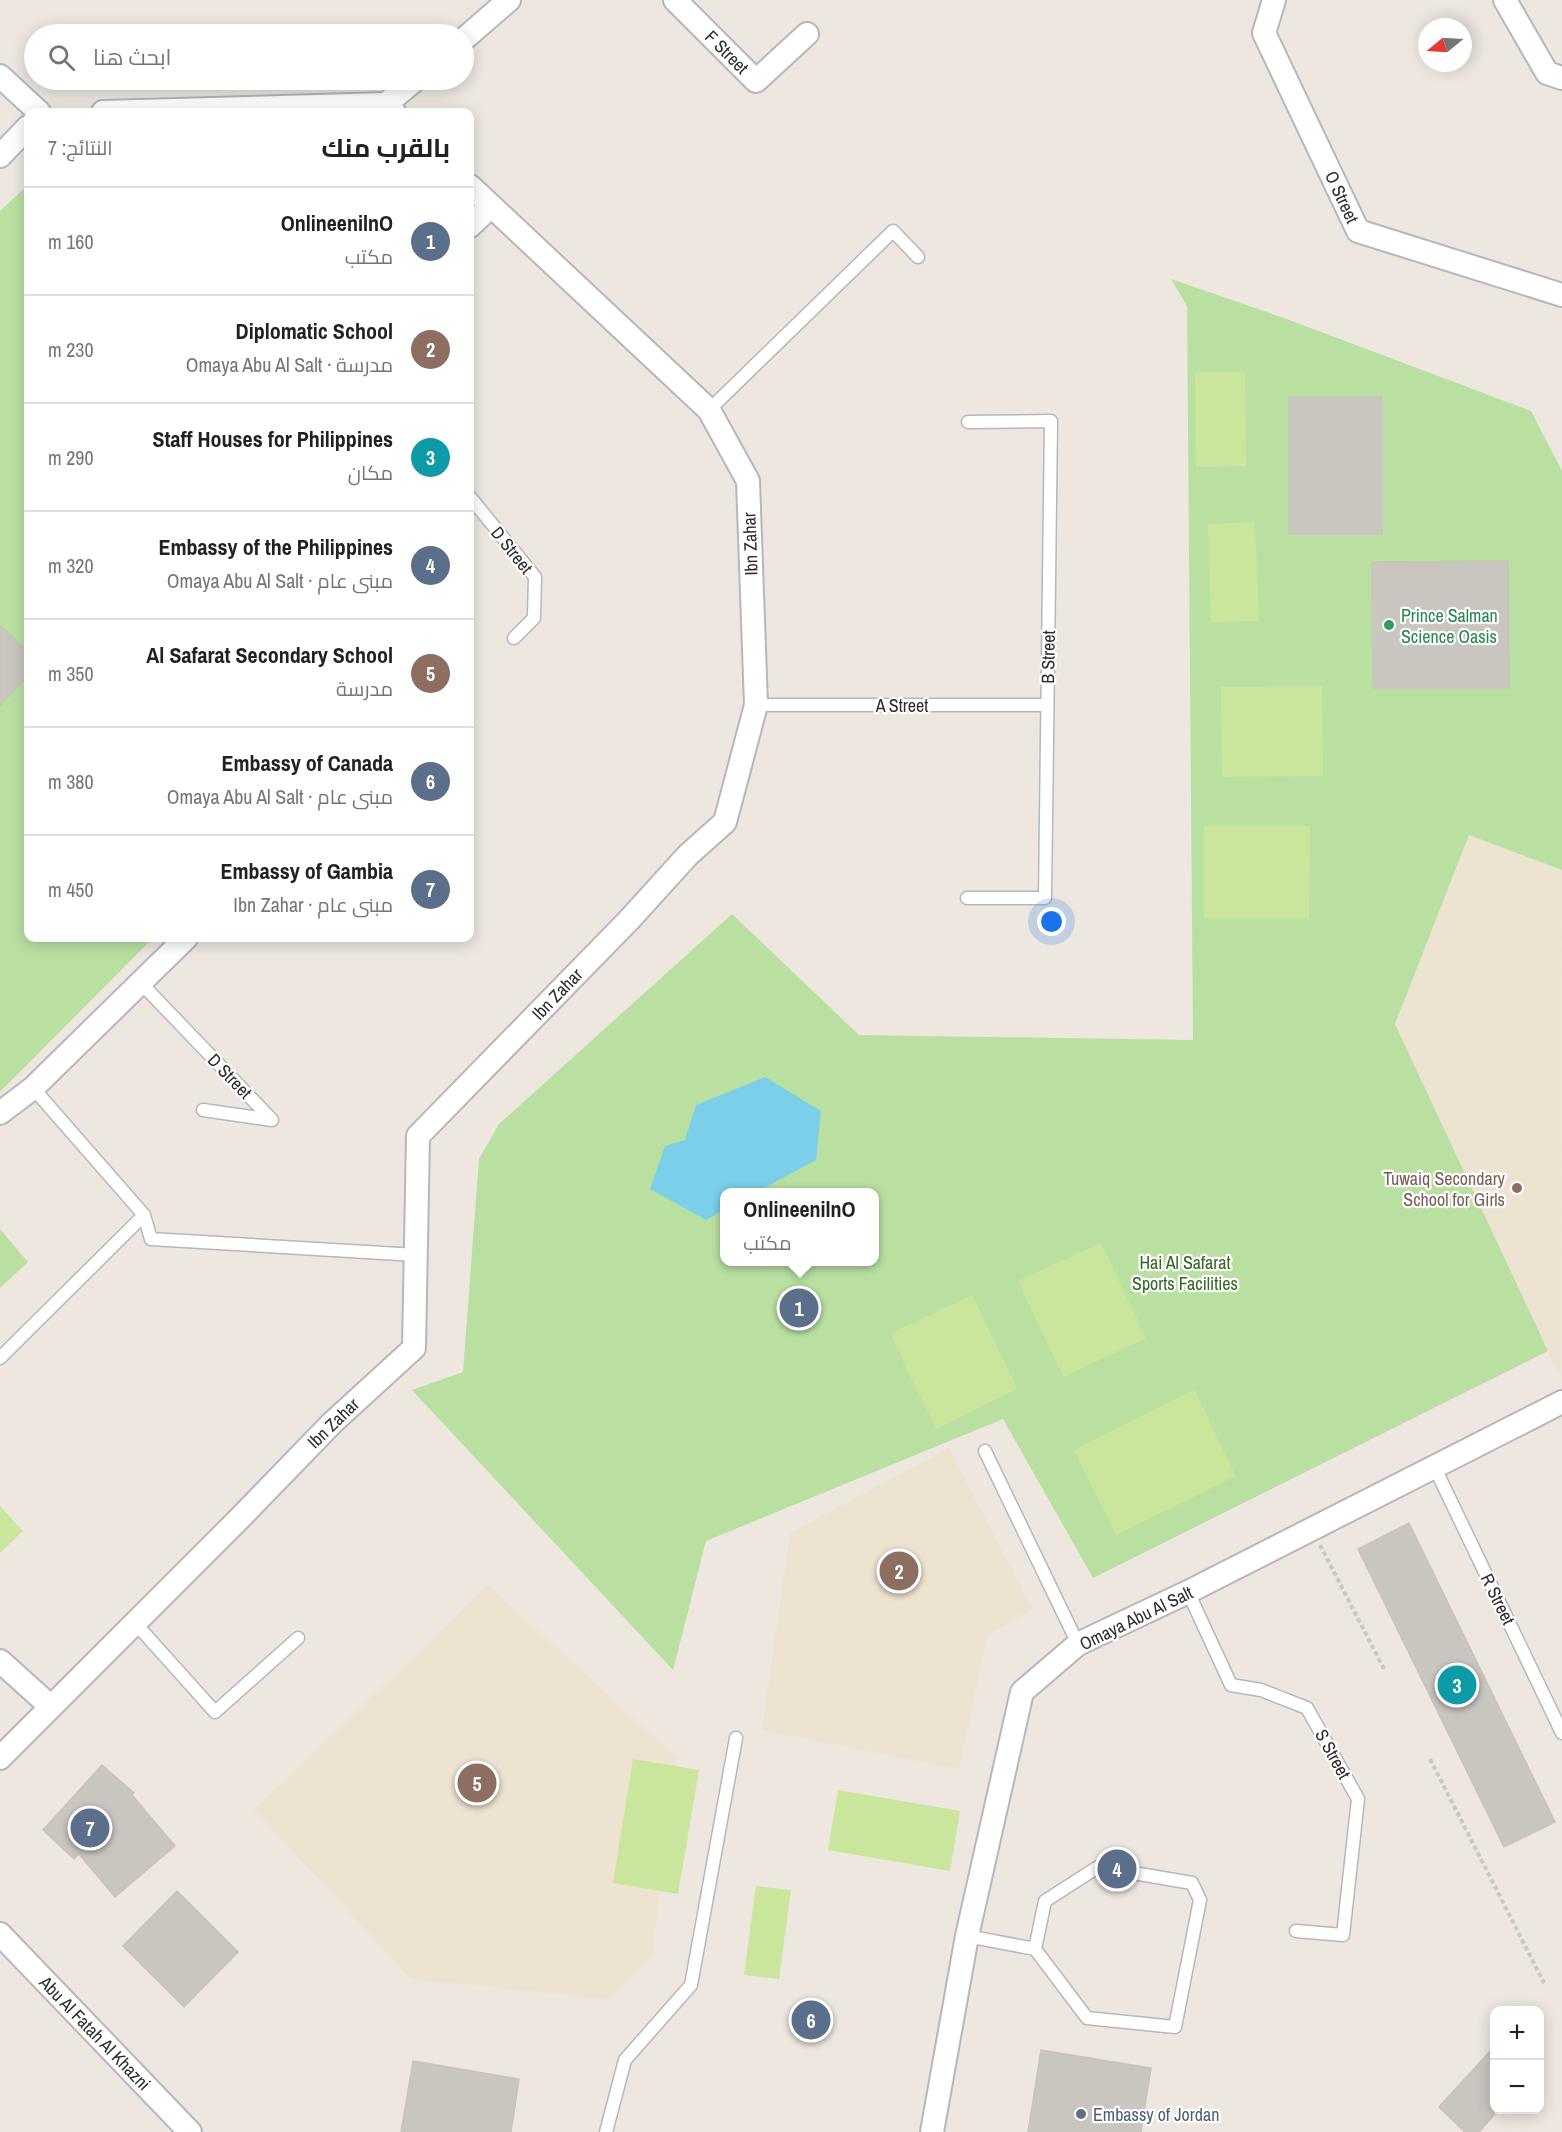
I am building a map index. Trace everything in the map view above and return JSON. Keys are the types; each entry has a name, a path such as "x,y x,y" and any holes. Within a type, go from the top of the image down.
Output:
{"street":[{"path":"474,30 509,0"},
{"name":"F Street","path":"675,0 756,81 807,34"},
{"name":"O Street","path":"1274,0 1264,33 1358,231 1562,295"},
{"path":"1505,0 1547,73 1562,78"},
{"path":"0,76 35,108"},
{"path":"390,108 406,90"},
{"path":"0,156 24,131"},
{"name":"Ibn Zahar","path":"0,1758 50,1706 136,1624 332,1423 414,1348 418,1136 629,920 688,855 724,822 756,705 748,481 709,410 474,190"},
{"path":"474,222 491,206"},
{"path":"0,1113 33,1088 182,942"},
{"name":"Omaya Abu Al Salt","path":"932,2132 967,1936 1022,1692 1078,1644 1188,1592 1562,1402"},
{"path":"0,1661 50,1706"},
{"name":"Abu Al Fatah Al Khazni","path":"0,1934 189,2132"}],"lane":[{"path":"709,410 893,231 918,257"},
{"name":"B Street","path":"967,898 1045,898 1051,421 968,422"},
{"name":"D Street","path":"474,502 535,577 534,618 514,638"},
{"name":"A Street","path":"756,705 1047,705"},
{"name":"D Street","path":"140,982 272,1120 203,1110"},
{"path":"33,1088 144,1215 151,1239 416,1255"},
{"path":"0,1358 144,1215"},
{"path":"985,1451 1078,1644"},
{"name":"R Street","path":"1434,1466 1562,1733"},
{"name":"S Street","path":"1188,1592 1231,1685 1261,1690 1308,1708 1358,1799 1343,1935 1296,1931"},
{"path":"136,1624 215,1712 298,1638"},
{"path":"606,2132 625,2060 691,1985 736,1738"},
{"path":"967,1936 1035,1949 1087,2018 1175,2026 1200,1900 1192,1883 1098,1867 1045,1901 1035,1949"}],"path":[{"path":"1311,1529 1384,1669"},
{"path":"1430,1759 1544,1983"}],"shaded area":[{"name":"Tuwaiq Secondary School for Girls","path":"1469,834 1562,870 1561,1379 1395,1024"},
{"path":"949,1448 1032,1609 987,1636 959,1769 762,1730 790,1533"},
{"path":"488,1585 676,1757 652,1955 608,1999 411,1979 254,1810"}],"green space":[{"path":"24,189 24,942 149,942 0,1092 0,211"},
{"name":"Hai Al Safarat Sports Facilities","path":"1171,279 1284,318 1531,411 1562,471 1562,870 1469,835 1395,1024 1548,1351 1093,1578 1003,1419 706,1541 673,1670 412,1390 463,1372 479,1159 499,1124 732,914 859,1035 1193,1040 1187,306"},
{"path":"1195,372 1245,372 1246,466 1196,467"},
{"path":"1255,522 1259,621 1211,622 1208,524"},
{"path":"1322,686 1323,776 1222,777 1221,687"},
{"path":"1204,826 1310,826 1309,918 1204,918"},
{"path":"0,1229 28,1262 0,1288"},
{"path":"1101,1243 1146,1338 1063,1377 1018,1281"},
{"path":"972,1295 1017,1389 936,1429 890,1334"},
{"path":"1194,1390 1236,1476 1116,1535 1074,1450"},
{"path":"0,1506 23,1531 0,1553"},
{"path":"633,1759 699,1770 678,1894 613,1883"},
{"path":"838,1790 960,1811 950,1871 828,1850"},
{"path":"756,1886 791,1890 779,1979 744,1975"}],"water":[{"path":"765,1077 821,1111 816,1160 764,1188 720,1188 720,1212 706,1220 650,1189 665,1146 685,1140 696,1105"}],"building":[{"path":"1289,397 1382,397 1382,534 1289,534"},
{"path":"1508,561 1509,688 1373,688 1372,562"},
{"path":"0,625 24,648 24,679 0,706"},
{"path":"1409,1523 1555,1822 1504,1847 1358,1549"},
{"path":"102,1765 134,1793 132,1795 175,1846 115,1897 79,1854 74,1859 43,1830"},
{"path":"177,1891 238,1952 184,2007 123,1946"},
{"path":"1041,2050 1151,2068 1141,2132 1028,2132"},
{"path":"1490,2051 1490,2114 1494,2115 1479,2132 1465,2132 1439,2107"},
{"path":"413,2061 519,2079 511,2132 401,2132"}],"place":[{"name":"Prince Salman Science Oasis","path":"1389,625"},
{"name":"Tuwaiq Secondary School for Girls","path":"1517,1188"},
{"name":"OnlineenilnO","path":"799,1308"},
{"name":"Diplomatic School","path":"899,1571"},
{"name":"Staff Houses for Philippines","path":"1457,1685"},
{"name":"Al Safarat Secondary School","path":"477,1783"},
{"name":"Embassy of Gambia","path":"90,1828"},
{"name":"Embassy of the Philippines","path":"1117,1869"},
{"name":"Embassy of Canada","path":"811,2020"},
{"name":"Embassy of Jordan","path":"1081,2114"}]}
